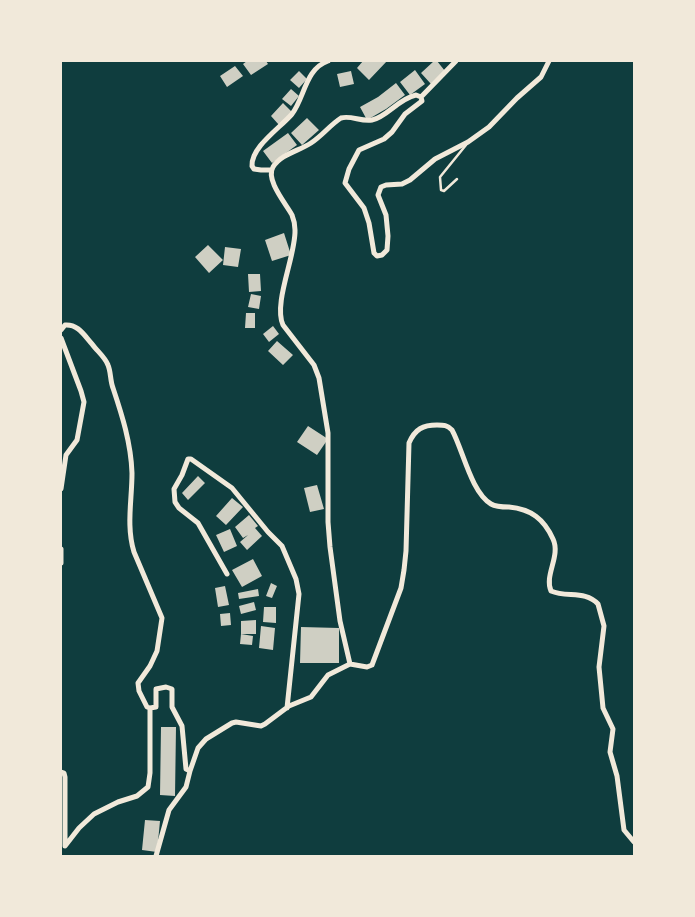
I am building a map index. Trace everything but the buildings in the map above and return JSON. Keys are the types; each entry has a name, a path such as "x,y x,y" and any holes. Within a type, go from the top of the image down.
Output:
{"street":[{"path":"328,61 316,66 294,111 253,157 254,169 271,170 285,156 314,142 340,118 372,120 408,97 416,95 421,97"},
{"path":"456,61 421,97 422,102 405,114 388,136 380,142 359,150 349,169 346,186 358,198 364,208 368,218 375,255 382,254 388,248 387,224 378,195 381,187 402,184 410,180 435,159 468,142 489,127 541,77 549,61"},
{"path":"271,170 278,194 291,214 295,228 294,244 284,285 281,319 316,371 326,421 329,535 340,621 350,664"},
{"path":"61,330 65,325 75,327 81,331 108,365 112,386 124,421 132,474 129,509 131,542 162,618 157,651 150,666 138,683 139,691 147,708 150,708 156,707 156,689 171,688 172,707 182,726 186,769 190,771"},
{"path":"61,338 84,402 77,440 66,455 61,489"},
{"path":"156,856 169,810 186,787 198,748 206,739 234,722 263,725 287,708 311,697 328,675 350,664 368,667 372,665 401,588 406,551 409,443 416,431 428,425 446,425 452,430 475,483 486,499 494,505 522,509 534,514 549,532 556,546 550,584 551,591 559,594 586,596 598,604 604,626 599,667 603,708 613,729 610,752 617,776 624,830 634,842"},
{"path":"227,574 198,523 179,508 175,502 174,489 188,459 191,459 232,488 282,546 288,558 296,579 299,594 287,708"},
{"path":"61,549 61,563"},
{"path":"61,772 65,777 66,846 79,828 94,814 118,802 142,794 148,787 150,773 150,708"}],"lane":[{"path":"457,179 444,190 441,190 440,177 468,142"}]}
